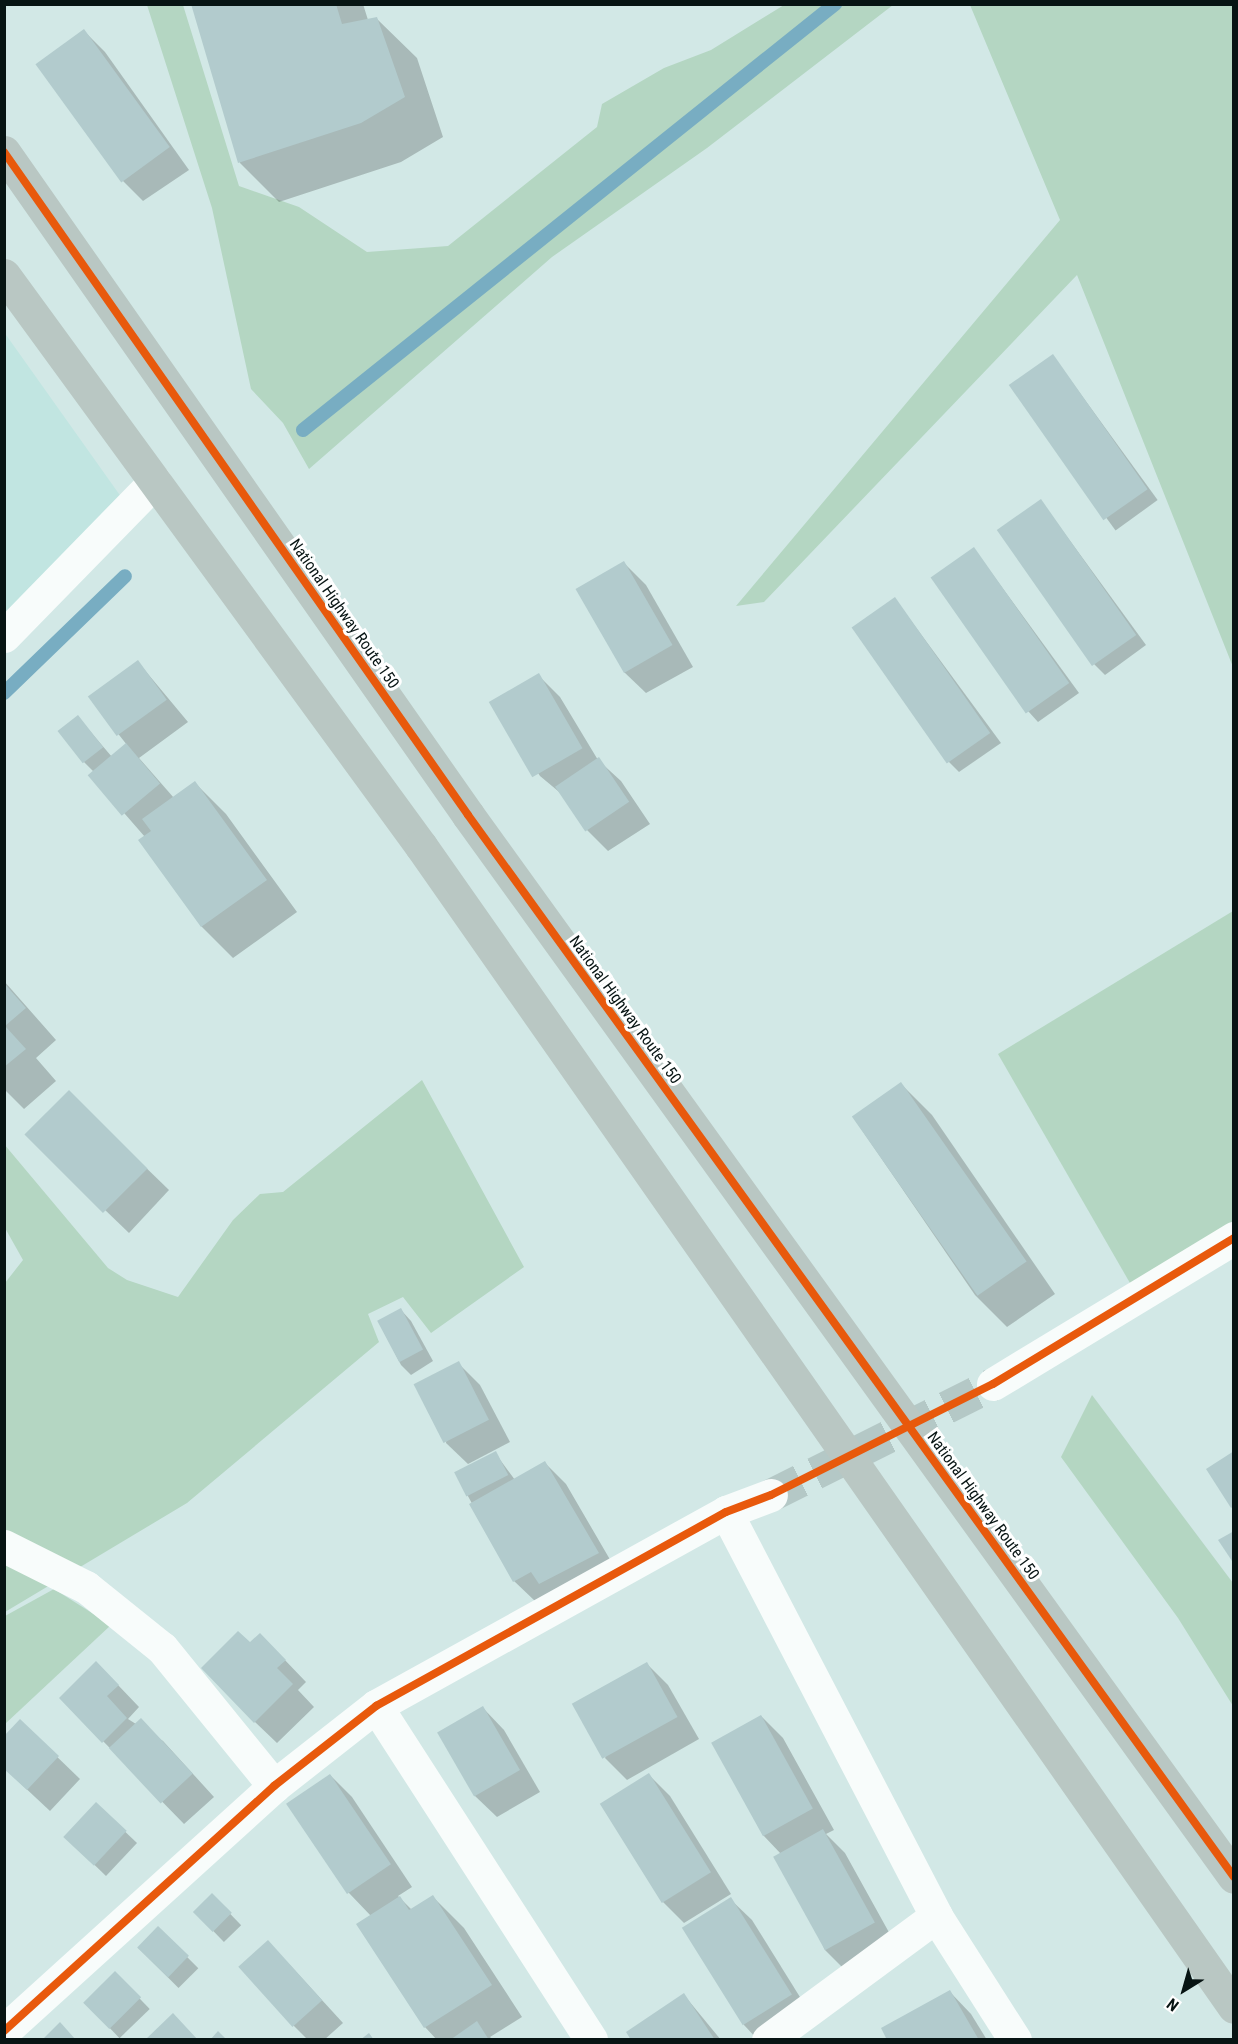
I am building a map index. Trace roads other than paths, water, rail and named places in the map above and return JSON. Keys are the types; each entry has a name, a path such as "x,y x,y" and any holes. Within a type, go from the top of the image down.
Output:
{"highway":[{"name":"National Highway Route 150","path":"4,152 468,815 1233,1877"},
{"path":"4,275 421,846 1233,2007"},
{"path":"1168,1916 1233,2030"}],"street":[{"path":"4,636 155,482"},
{"path":"993,1384 1233,1238"},
{"path":"4,2031 274,1786 376,1706 726,1512 771,1495"},
{"path":"726,1512 936,1916 1015,2040"},
{"path":"4,1546 86,1587 162,1648 274,1786"},
{"path":"376,1706 591,2040"},
{"path":"768,2040 936,1916"}],"waterway":[{"path":"303,430 835,4"},
{"path":"4,693 125,576"}],"tunnel":[{"path":"771,1495 993,1384"}]}
